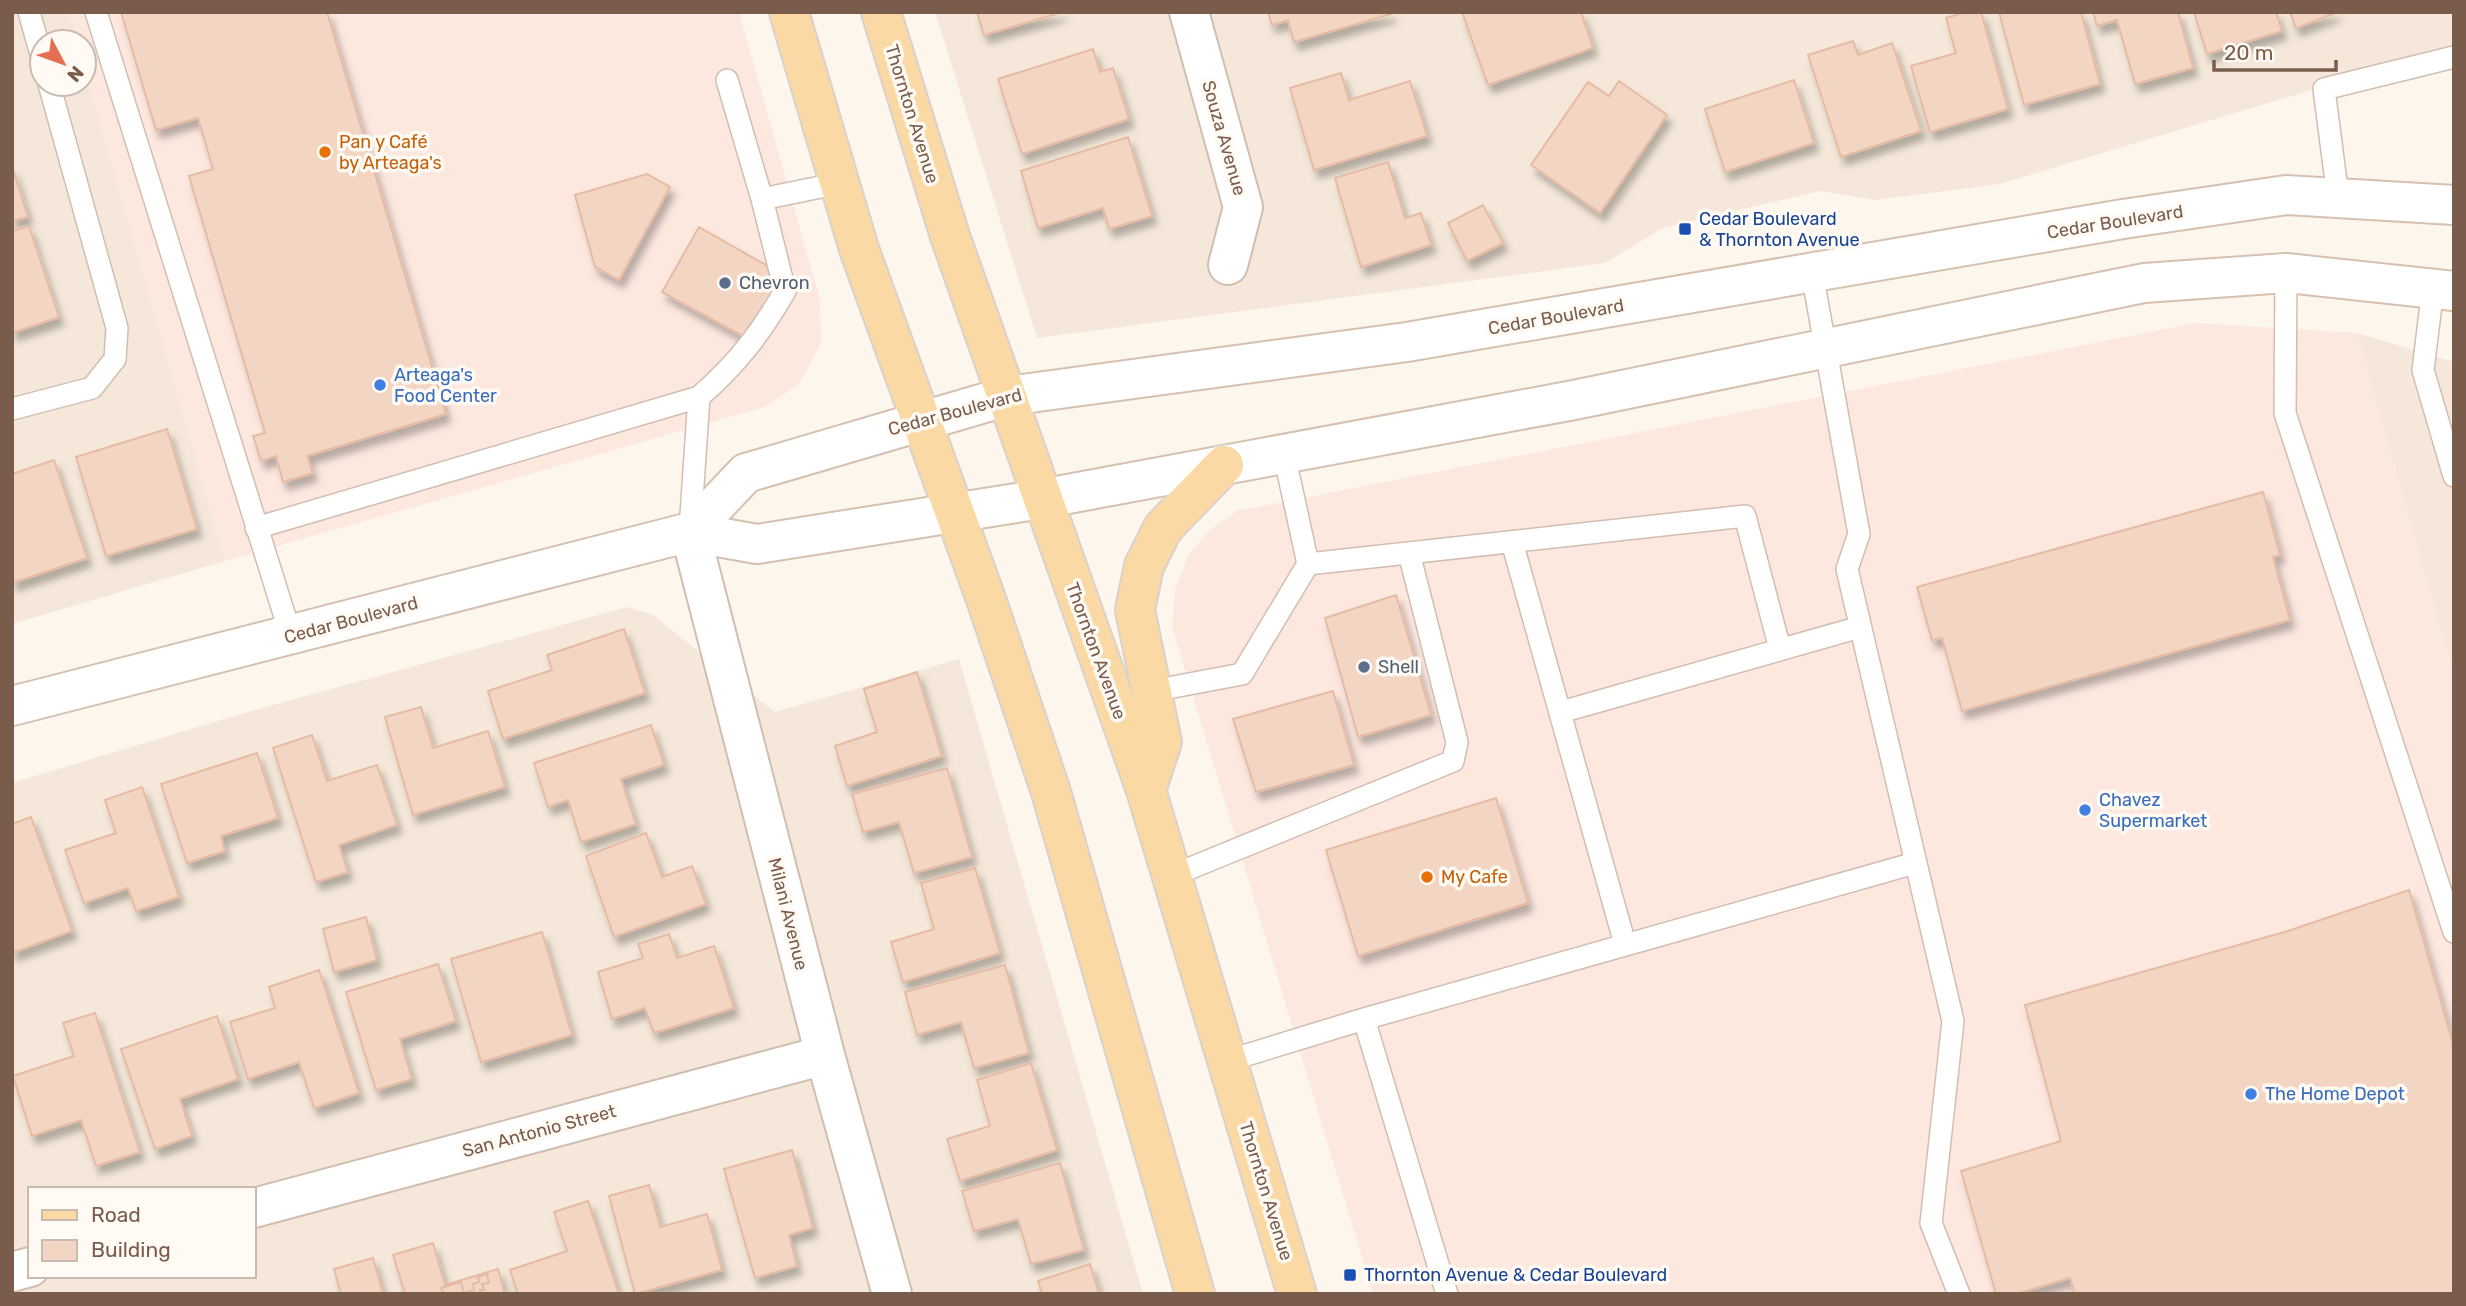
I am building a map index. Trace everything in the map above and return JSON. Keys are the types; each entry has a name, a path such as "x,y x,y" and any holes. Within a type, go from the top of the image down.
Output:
{"main road":[{"path":"789,12 859,249 1051,792 1195,1294"},
{"name":"Thornton Avenue","path":"881,12 950,236 1146,790 1297,1294"},
{"name":"Souza Avenue","path":"1189,12 1243,207 1228,265"},
{"name":"Cedar Boulevard","path":"690,532 746,473 1008,396 1407,342 2286,195 2454,205"},
{"name":"Cedar Boulevard","path":"12,706 690,532 757,544 1041,499 1574,400 2144,283 2286,273 2444,289"},
{"path":"1146,790 1162,742 1135,610 1144,566 1163,527 1224,465"},
{"name":"Milani Avenue","path":"690,532 825,1055 892,1294"},
{"name":"San Antonio Street","path":"256,1207 825,1055"}],"lane":[{"path":"96,12 291,636"},
{"path":"2338,197 2324,89 2454,57"},
{"path":"256,528 699,397 735,365 766,325 785,291 762,199 727,80"},
{"path":"12,409 92,388 115,359 117,328 53,98"},
{"path":"762,199 840,183"},
{"path":"1812,273 1828,348 1859,534 1847,569 1954,1021 1931,1223 1959,1294"},
{"path":"2286,273 2284,413 2454,932"},
{"path":"2444,289 2423,370 2454,476"},
{"path":"690,532 699,397"},
{"path":"1152,691 1242,674 1308,564 1284,454"},
{"path":"1308,564 1745,516 1780,649"},
{"path":"1513,542 1625,944"},
{"path":"1171,876 1453,761 1457,743 1409,553"},
{"path":"1561,712 1860,627"},
{"path":"1227,1061 1364,1019 1915,863"},
{"path":"1364,1019 1447,1294"}],"shaded area":[{"path":"12,12 68,12 73,28 28,28 28,98 93,98 225,561 12,624"},
{"path":"68,12 739,12 820,300 821,344 798,385 765,407 225,561 93,98 98,98 98,28 73,28"},
{"path":"935,12 2454,12 2454,47 2000,184 1874,200 1820,191 1663,228 1605,263 1037,338"},
{"path":"2196,323 2357,333 2454,676 2454,1294 1373,1294 1172,627 1175,591 1188,555 1211,529 1237,511"},
{"path":"2357,333 2454,362 2454,676"},
{"path":"627,607 653,615 775,712 959,659 1143,1294 12,1294 12,783 244,713"}],"building":[{"path":"121,12 327,12 446,414 307,456 313,473 283,482 276,456 261,461 253,436 265,433 189,176 213,169 198,118 156,130"},
{"path":"977,12 1063,12 984,35"},
{"path":"1268,12 1391,14 1294,42 1288,20 1272,25"},
{"path":"1462,12 1581,12 1593,48 1488,85"},
{"path":"1966,12 1981,12 2008,109 1930,132 1911,66 1956,53 1946,18"},
{"path":"1999,12 2081,12 2100,84 2024,105"},
{"path":"2093,12 2178,12 2193,68 2135,84 2117,20 2097,26"},
{"path":"2194,12 2276,12 2282,31 2207,54"},
{"path":"2290,12 2338,12 2296,28"},
{"path":"1853,41 1858,55 1892,43 1921,131 1841,157 1808,55"},
{"path":"1093,49 1100,72 1113,68 1129,119 1022,154 998,79"},
{"path":"1341,73 1349,100 1410,81 1427,136 1314,170 1290,88"},
{"path":"1794,80 1814,143 1725,172 1705,109"},
{"path":"1619,81 1667,115 1600,213 1531,165 1588,82 1609,96"},
{"path":"1128,137 1152,216 1109,229 1103,208 1038,228 1021,171"},
{"path":"1388,162 1405,218 1421,213 1431,245 1361,267 1335,178"},
{"path":"12,166 28,217 12,221"},
{"path":"647,174 670,187 619,280 595,267 575,195"},
{"path":"1483,205 1503,243 1467,261 1448,223"},
{"path":"29,226 59,317 12,333 12,231"},
{"path":"699,227 785,276 750,340 662,292"},
{"path":"167,429 197,529 106,556 76,457"},
{"path":"54,460 87,558 12,583 12,474"},
{"path":"2263,492 2280,555 2273,557 2290,620 1962,711 1942,638 1932,640 1917,587"},
{"path":"1396,595 1431,715 1358,737 1325,618"},
{"path":"624,629 645,693 503,739 488,691 552,670 547,655"},
{"path":"917,672 942,756 847,786 835,746 877,732 864,689"},
{"path":"1333,691 1354,765 1256,792 1233,719"},
{"path":"421,707 433,748 488,731 505,787 413,815 385,717"},
{"path":"651,725 664,765 621,779 636,824 581,842 568,800 548,807 534,763"},
{"path":"312,735 327,781 377,765 397,825 339,845 348,872 316,882 273,748"},
{"path":"257,753 278,818 221,836 225,851 187,863 161,784"},
{"path":"947,768 972,857 914,873 899,822 863,832 852,794"},
{"path":"142,787 179,897 136,911 128,888 84,903 65,850 116,833 105,800"},
{"name":"My Cafe","path":"1496,798 1528,903 1358,956 1326,850"},
{"path":"31,817 72,931 12,953 12,824"},
{"path":"646,833 662,877 692,866 706,904 614,937 586,856"},
{"path":"975,868 1000,953 903,982 891,942 934,929 921,883"},
{"name":"The Home Depot","path":"2409,890 2454,1047 2454,1294 2075,1294 2070,1278 2016,1294 1996,1294 1961,1171 2061,1141 2025,1005 2288,931"},
{"path":"366,917 377,960 334,972 323,929"},
{"path":"542,932 572,1035 481,1062 451,959"},
{"path":"669,934 677,958 714,946 734,1008 654,1033 645,1008 612,1019 598,972 643,958 638,944"},
{"path":"438,964 456,1021 400,1039 412,1079 376,1090 346,992"},
{"path":"1005,965 1029,1053 974,1068 961,1022 917,1035 905,992"},
{"path":"319,970 359,1093 314,1108 299,1062 248,1079 230,1022 275,1008 269,987"},
{"path":"95,1013 140,1152 96,1166 81,1120 32,1136 13,1076 74,1056 63,1023"},
{"path":"217,1016 238,1079 180,1099 192,1136 155,1149 121,1049"},
{"path":"1031,1063 1057,1150 960,1181 947,1139 990,1126 977,1080"},
{"path":"792,1150 813,1228 789,1235 797,1266 755,1278 724,1169"},
{"path":"1060,1163 1084,1250 1031,1264 1018,1219 974,1231 962,1191"},
{"path":"649,1185 660,1227 707,1214 722,1270 635,1294 609,1196"},
{"path":"588,1201 619,1294 518,1294 510,1270 567,1251 554,1212"},
{"path":"433,1243 445,1285 498,1269 505,1294 405,1294 393,1255"},
{"path":"373,1258 383,1294 341,1294 334,1269"},
{"path":"1090,1264 1099,1294 1042,1294 1038,1281"},
{"path":"487,1274 489,1283 482,1284 484,1290 480,1290 481,1294 440,1294 444,1293 441,1288 461,1282 464,1293 474,1290 473,1284 479,1282 478,1277"}],"place":[{"name":"Pan y Café by Arteaga's","path":"325,152"},
{"name":"Cedar Boulevard & Thornton Avenue","path":"1685,229"},
{"name":"Chevron","path":"725,283"},
{"name":"Arteaga's Food Center","path":"380,385"},
{"name":"Shell","path":"1364,667"},
{"name":"Chavez Supermarket","path":"2085,810"},
{"name":"My Cafe","path":"1427,877"},
{"name":"The Home Depot","path":"2251,1094"},
{"name":"Thornton Avenue & Cedar Boulevard","path":"1350,1275"}]}
